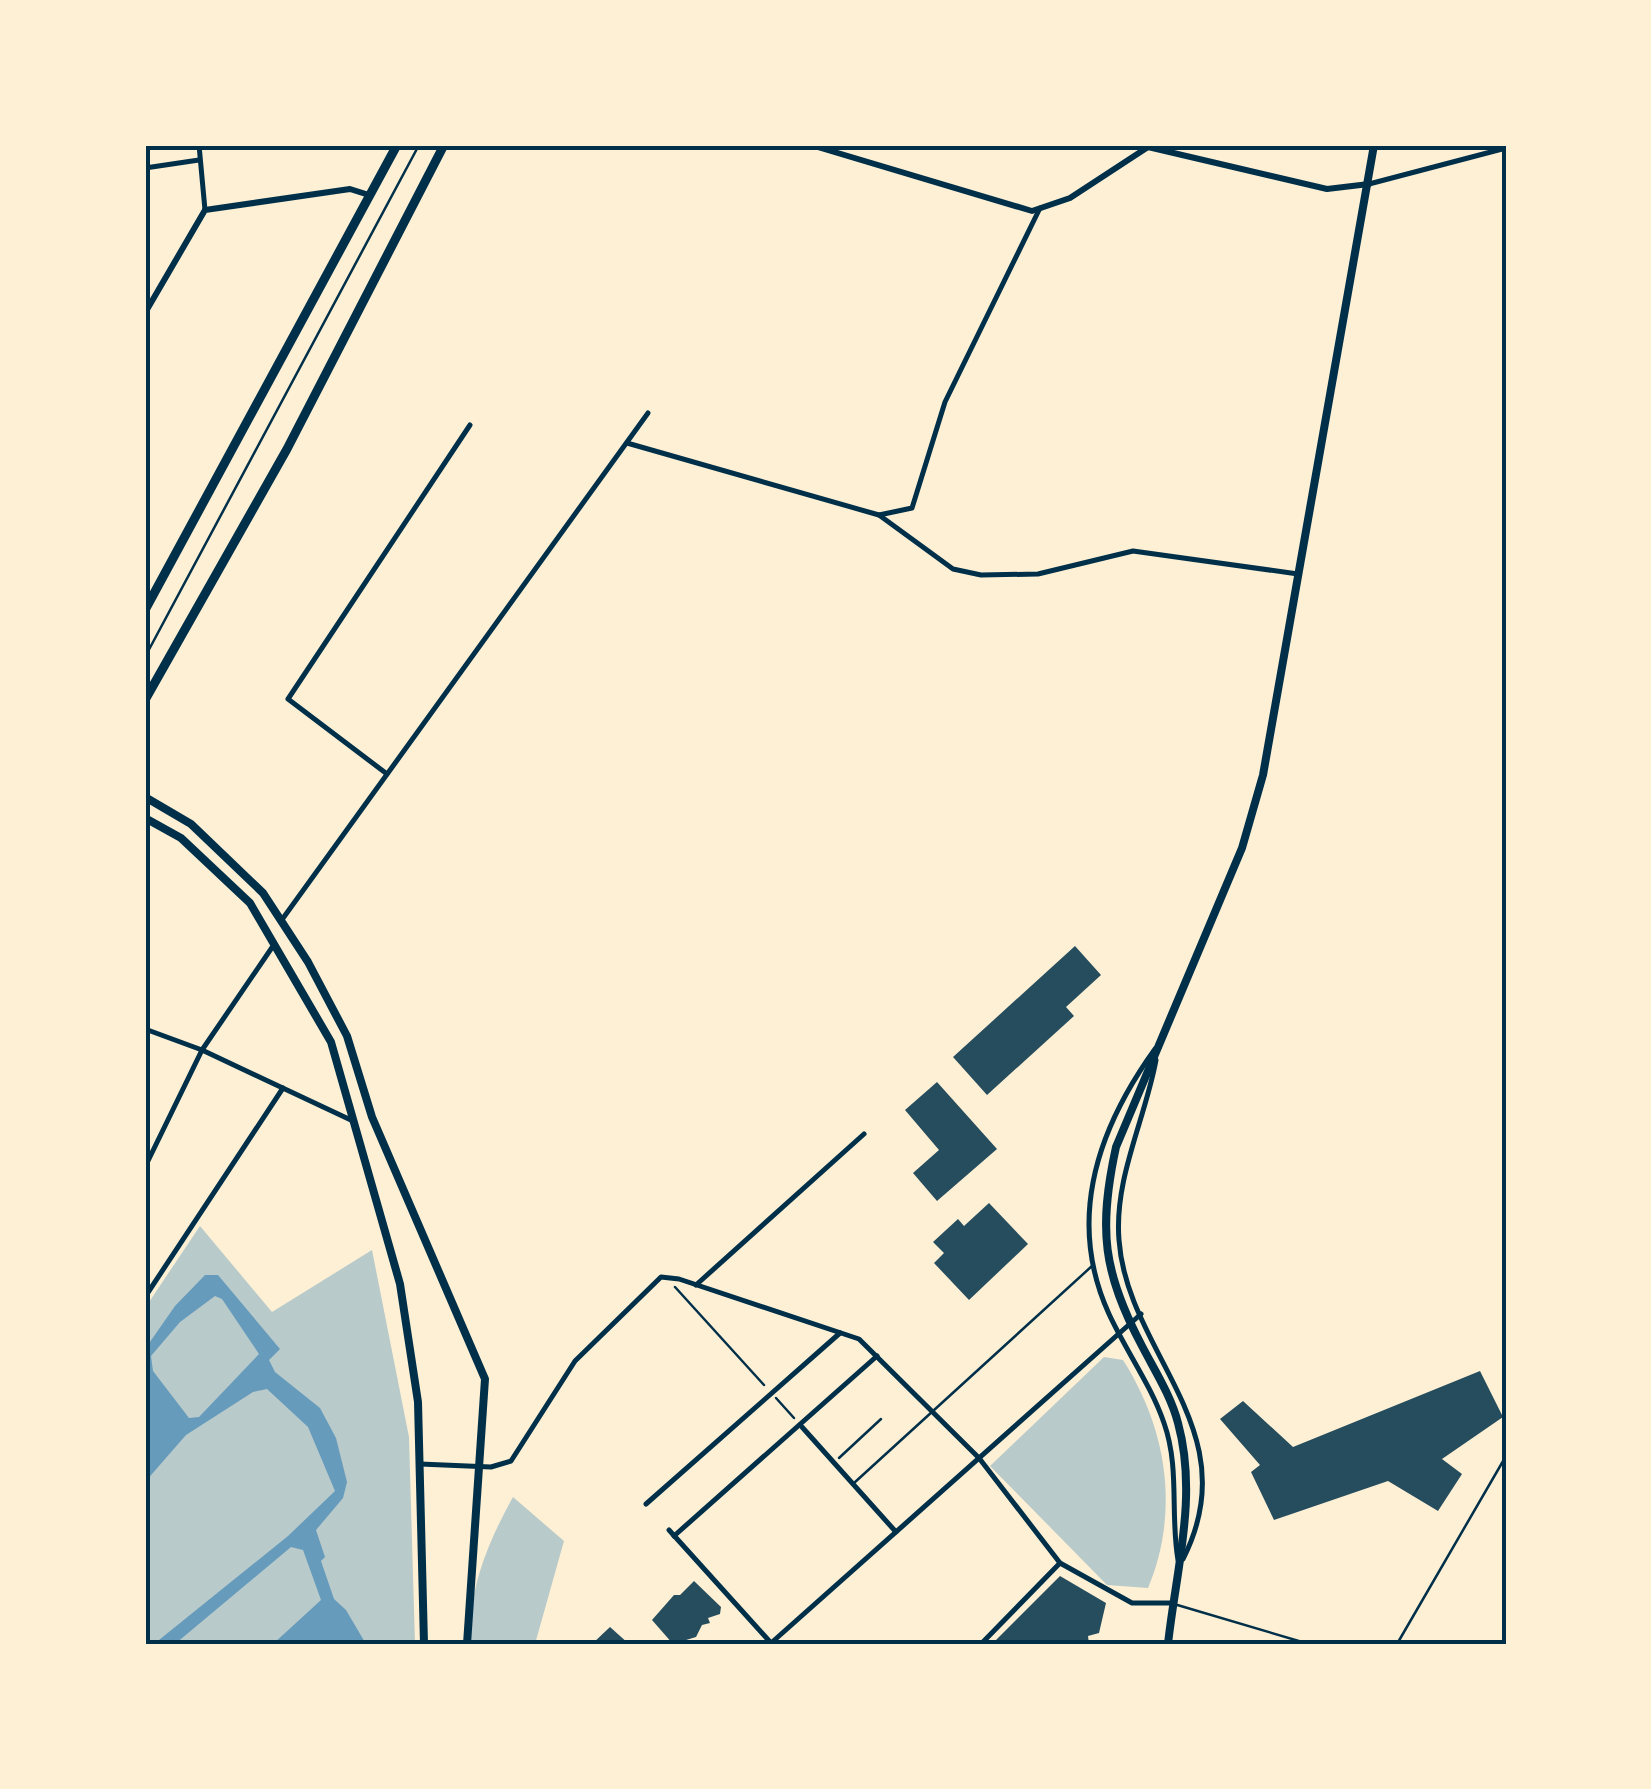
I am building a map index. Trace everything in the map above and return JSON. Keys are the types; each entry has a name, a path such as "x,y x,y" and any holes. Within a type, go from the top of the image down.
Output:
{"main road":[{"path":"145,610 397,145"},
{"path":"145,700 286,450 444,145"},
{"path":"1168,1644 1188,1504 1178,1420 1109,1274 1104,1238 1106,1196 1116,1148 1242,848 1264,776 1374,145"},
{"path":"145,797 191,824 262,893 281,920 347,1036 372,1117 485,1379 476,1465 467,1644"},
{"path":"145,818 181,838 250,903 331,1042 400,1284 418,1402 424,1644"}],"street":[{"path":"145,314 205,210 198,145"},
{"path":"811,145 1032,211 1070,198 1148,146 1327,189 1369,184 1506,148"},
{"path":"145,168 199,160"},
{"path":"205,210 350,189 369,196"},
{"path":"879,515 912,508 945,402 1040,208"},
{"path":"281,920 648,414"},
{"path":"387,774 288,699 470,425"},
{"path":"627,443 879,515 954,569 981,575 1038,574 1133,550 1298,574"},
{"path":"145,1167 202,1050 275,943"},
{"path":"145,1030 202,1050 356,1122"},
{"path":"1159,1042 1121,1097 1102,1142 1092,1192 1093,1265 1120,1333 1166,1427 1173,1462 1172,1528 1179,1566"},
{"path":"1159,1042 1147,1108 1130,1151 1121,1197 1122,1268 1180,1388 1199,1458 1196,1532 1179,1566"},
{"path":"145,1297 284,1088"},
{"path":"696,1284 864,1134"},
{"path":"420,1464 511,1461 575,1361 661,1278 667,1278 696,1284 858,1339 979,1458 1060,1563 1132,1603 1172,1604"},
{"path":"878,1356 802,1427 671,1533 770,1644 1141,1314"},
{"path":"646,1504 840,1333"},
{"path":"802,1427 896,1532"},
{"path":"981,1644 1060,1563"}],"lane":[{"path":"145,657 419,145"},
{"path":"853,1484 1093,1265"},
{"path":"1397,1644 1506,1456"},
{"path":"1172,1604 1272,1629 1309,1644"}],"path":[{"path":"667,1278 802,1427"},
{"path":"834,1462 881,1419"}],"shaded area":[{"path":"200,1226 272,1312 372,1250 409,1437 415,1644 145,1644 145,1308"},
{"path":"1104,1357 1123,1360 1138,1386 1159,1442 1166,1501 1164,1530 1148,1588 1107,1585 990,1466"},
{"path":"513,1497 564,1541 535,1644 470,1644 472,1605 481,1568"}],"water":[{"path":"205,1275 218,1275 280,1349 269,1360 275,1372 320,1408 336,1438 347,1482 343,1498 316,1530 325,1557 321,1561 334,1599 346,1610 366,1644 273,1644 321,1600 303,1550 291,1547 175,1644 154,1644 288,1536 335,1491 308,1427 267,1389 253,1392 186,1435 145,1482 145,1349 175,1306","holes":["215,1296 222,1299 259,1354 199,1417 189,1418 153,1371 151,1356 180,1322"]}],"building":[{"path":"1075,946 1101,975 1066,1007 1074,1016 987,1095 953,1057"},
{"path":"937,1082 997,1149 937,1201 913,1173 939,1150 905,1110"},
{"path":"989,1203 1028,1244 969,1300 934,1263 944,1253 933,1242 958,1219 964,1226"},
{"path":"1480,1371 1503,1417 1442,1459 1462,1474 1438,1511 1388,1481 1274,1520 1251,1472 1260,1465 1220,1419 1243,1401 1293,1447"},
{"path":"1060,1576 1106,1603 1099,1633 1088,1636 1089,1644 992,1644"},
{"path":"694,1581 721,1607 720,1614 708,1618 710,1623 702,1625 696,1637 673,1644 652,1620 674,1595 680,1595"},
{"path":"610,1627 629,1644 592,1644"}]}
